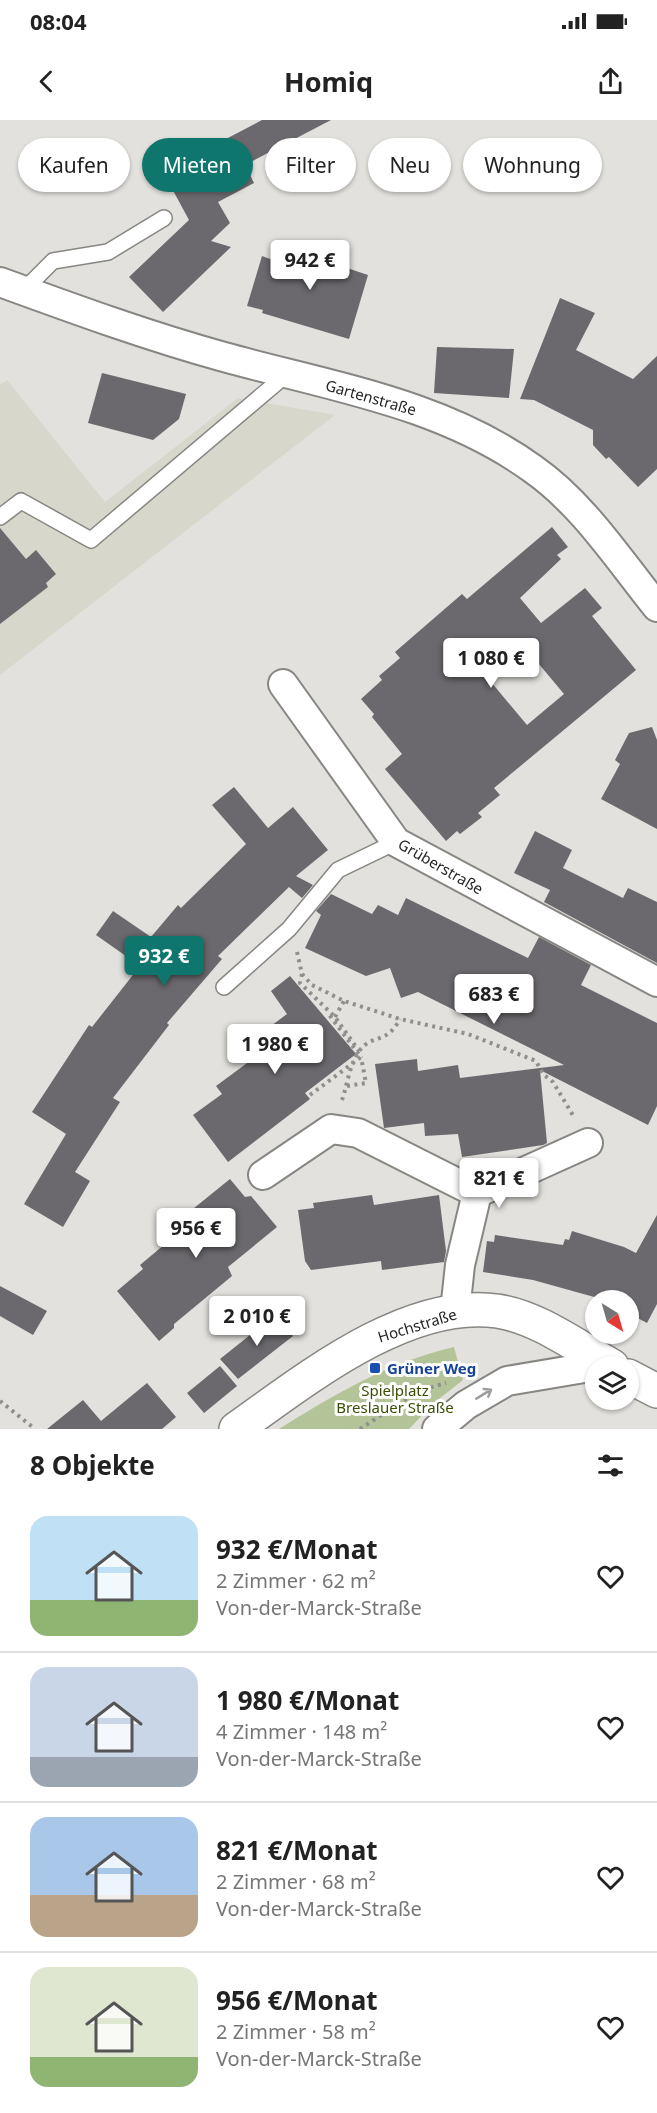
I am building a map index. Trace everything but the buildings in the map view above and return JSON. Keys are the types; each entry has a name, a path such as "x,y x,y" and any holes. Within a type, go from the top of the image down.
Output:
{"main road":[{"name":"Hochstraße","path":"236,1429 363,1343 393,1330 455,1311 497,1311 519,1317 592,1356"},
{"name":"Hochstraße","path":"639,1381 657,1391"}],"street":[{"name":"Gartenstraße","path":"12,287 189,347 426,412 496,445 534,469 561,493 657,607"},
{"name":"Grüberstraße","path":"283,684 396,842 657,982"},
{"path":"263,1175 331,1129 358,1133 477,1193"},
{"path":"477,1193 588,1143"},
{"path":"455,1311 460,1265 477,1193"},
{"path":"437,1429 466,1405 507,1381 585,1372"}],"lane":[{"name":"Gartenstraße","path":"12,287 53,261 108,252 164,218"},
{"path":"0,517 21,501 91,540 287,374"},
{"path":"224,987 289,929 338,870 396,842"}],"path":[{"path":"289,929 302,974 312,985 344,1001 400,1019 468,1034 536,1061 543,1074 553,1082 588,1143"},
{"path":"302,974 300,983 335,1017 359,1051"},
{"path":"335,1017 344,1001"},
{"path":"327,1012 361,1058 366,1083 346,1086 359,1051 371,1042 392,1034 400,1019"},
{"path":"310,1095 361,1058"},
{"path":"360,1429 418,1391 439,1383 455,1386"},
{"path":"0,1401 35,1429"}],"shaded area":[{"path":"7,380 105,502 238,398 335,415 0,675 0,385"}],"green space":[{"name":"Spielplatz Breslauer Straße","path":"454,1347 463,1380 435,1402 409,1429 279,1429 363,1380 407,1361"}],"place":[{"name":"Grüner Weg","path":"375,1368"}]}
